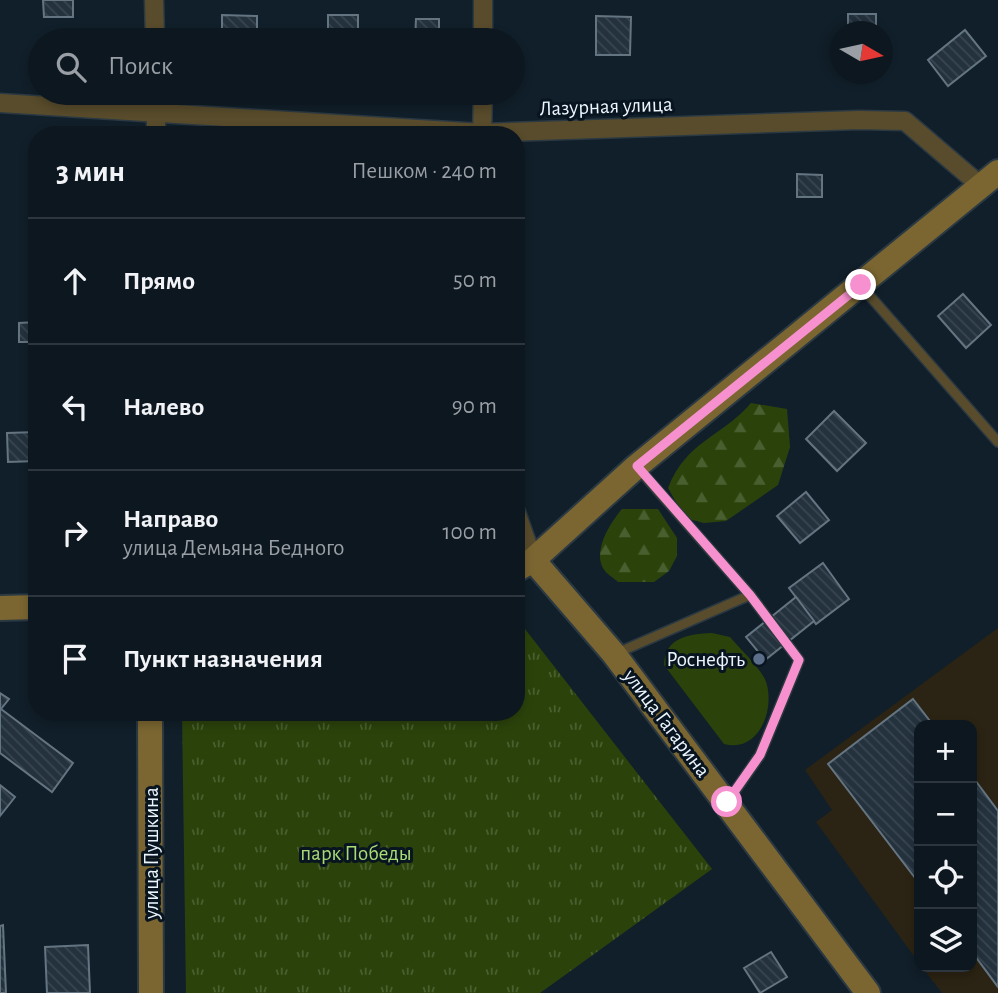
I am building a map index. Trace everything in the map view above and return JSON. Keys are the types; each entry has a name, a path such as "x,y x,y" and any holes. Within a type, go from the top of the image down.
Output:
{"street":[{"path":"154,0 155,28"},
{"path":"483,0 483,28"},
{"name":"Лазурная улица","path":"0,103 28,105"},
{"name":"Лазурная улица","path":"35,105 363,126"},
{"path":"156,105 156,126"},
{"path":"482,126 483,105"},
{"name":"Лазурная улица","path":"525,132 859,120 905,121 989,179"},
{"path":"525,565 637,466 989,179"},
{"name":"улица Гагарина","path":"525,565 614,654 868,993"},
{"path":"0,608 28,607"},
{"name":"улица Пушкина","path":"150,721 151,993"}],"lane":[{"path":"861,285 998,442"},
{"path":"637,466 750,595 799,660 760,755 727,802"},
{"path":"614,654 750,595"}],"shaded area":[{"path":"998,628 998,993 942,993 926,972 977,972 977,720 914,720 914,956 816,822 832,810 805,770"}],"green space":[{"path":"751,403 787,409 790,447 778,485 726,521 704,523 685,518 668,488 676,472 695,449 740,415"},
{"path":"622,509 658,509 677,538 677,556 669,571 654,582 618,582 601,564 604,538"},
{"name":"парк Победы","path":"525,629 712,869 540,993 186,993 182,721 525,721"},
{"path":"712,633 730,637 757,667 767,685 769,696 765,719 761,729 746,743 724,744 664,665 669,648 680,639 695,634"}],"building":[{"path":"43,0 73,0 73,17 44,17"},
{"path":"848,14 876,14 876,21 848,21"},
{"path":"222,15 257,16 257,28 222,28"},
{"path":"328,15 358,15 358,28 328,28"},
{"path":"596,16 631,17 630,55 596,55"},
{"path":"416,19 439,19 439,28 416,28"},
{"path":"965,30 986,56 948,86 928,60"},
{"path":"797,174 822,175 822,197 797,197"},
{"path":"963,294 991,325 966,348 938,316"},
{"path":"28,322 28,342 19,342 19,323"},
{"path":"834,411 866,443 837,471 806,439"},
{"path":"28,432 28,461 8,462 7,433"},
{"path":"806,492 829,520 800,543 777,516"},
{"path":"823,563 849,599 816,624 789,588"},
{"path":"796,597 814,621 765,660 746,637"},
{"path":"0,693 9,699 1,709 73,763 52,792 0,753"},
{"path":"913,699 929,720 914,720 914,876 828,764"},
{"path":"977,783 998,811 998,987 977,959"},
{"path":"0,785 15,797 0,816"},
{"path":"3,925 6,993 0,993 0,926"},
{"path":"88,945 90,993 47,993 45,947"},
{"path":"771,952 787,977 760,993 744,968"}],"place":[{"name":"Роснефть","path":"759,659"}],"route":[{"path":"727,802 760,755 799,660 750,595 637,466 861,285"}]}
